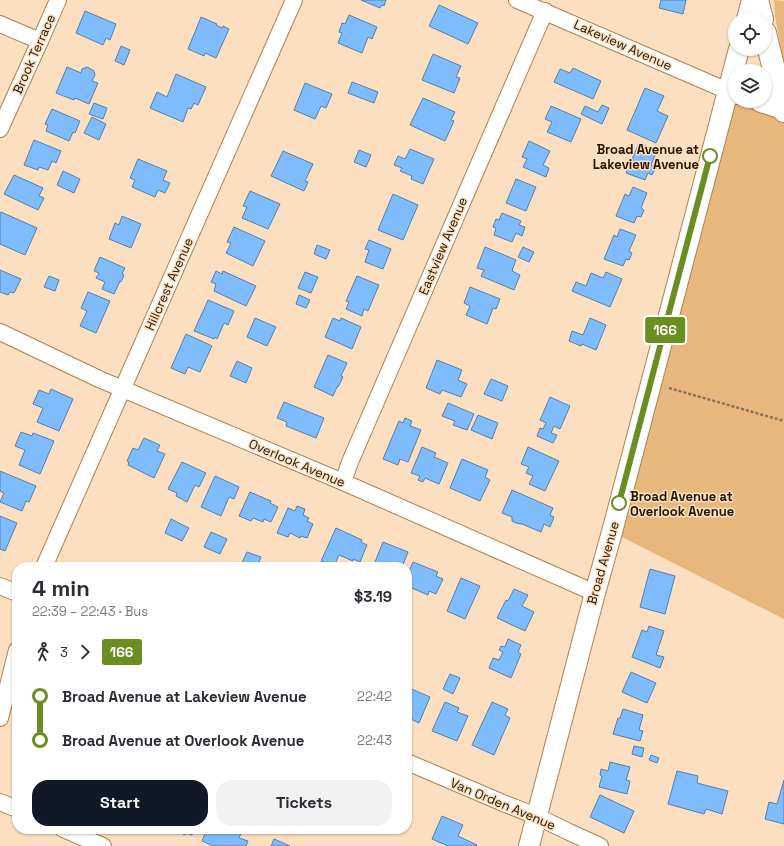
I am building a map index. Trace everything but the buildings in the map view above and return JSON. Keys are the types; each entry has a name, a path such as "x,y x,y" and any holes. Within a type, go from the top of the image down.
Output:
{"highway":[{"path":"757,0 760,12"},
{"path":"771,56 784,109"},
{"path":"772,105 784,109"}],"street":[{"name":"Brook Terrace","path":"0,129 58,0"},
{"name":"Hillcrest Avenue","path":"46,562 294,0"},
{"name":"Lakeview Avenue","path":"517,0 728,91"},
{"path":"749,12 752,0"},
{"name":"Eastview Avenue","path":"343,482 350,462 545,11"},
{"path":"0,24 40,41"},
{"name":"Broad Avenue","path":"529,846 594,593 612,532 650,384 728,103"},
{"name":"Overlook Avenue","path":"0,332 99,379 343,482 594,593"},
{"path":"0,586 12,591"},
{"path":"0,718 12,670"},
{"name":"Van Orden Avenue","path":"412,764 503,804 536,816 600,846"},
{"path":"0,802 12,807"},
{"path":"75,834 103,846"}],"path":[{"path":"650,384 680,391 784,421"}],"shaded area":[{"path":"774,0 784,1 784,67 775,16"},
{"path":"733,108 759,108 784,122 784,619 612,532"}],"bus line":[{"name":"166","path":"619,503 710,156"}],"place":[{"name":"Broad Avenue at Lakeview Avenue","path":"710,156"},
{"name":"Broad Avenue at Overlook Avenue","path":"619,503"}]}
